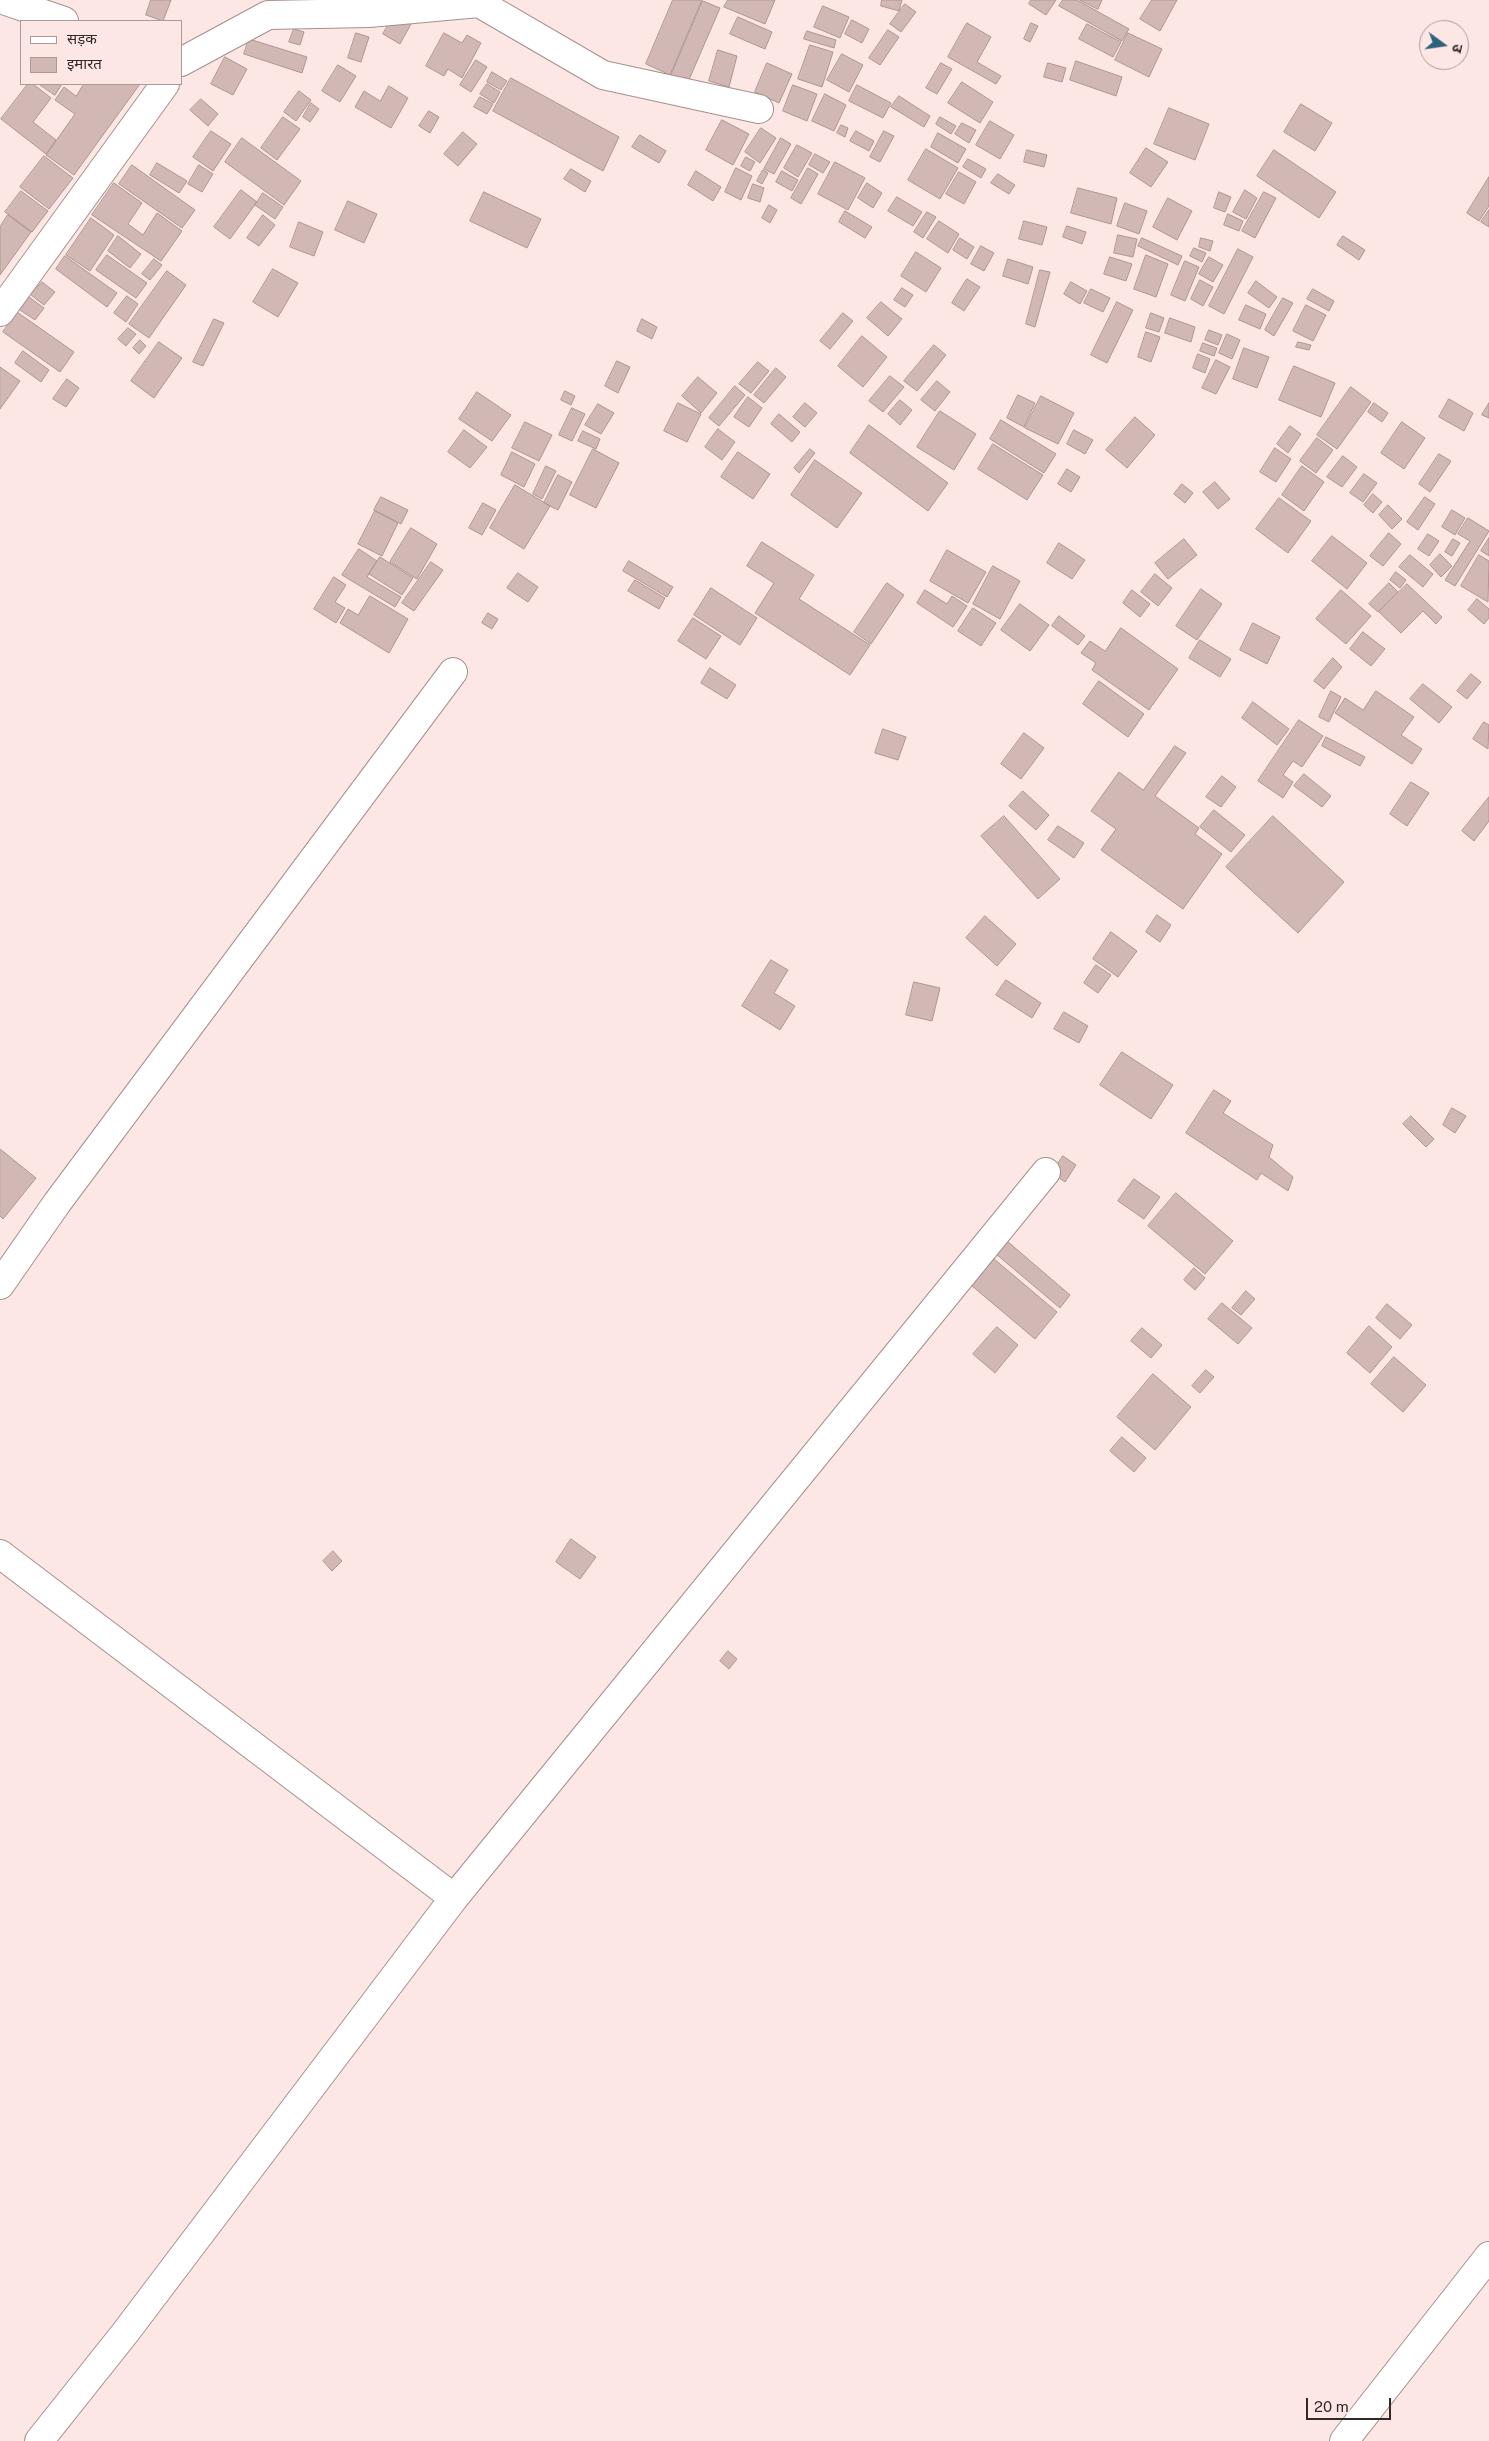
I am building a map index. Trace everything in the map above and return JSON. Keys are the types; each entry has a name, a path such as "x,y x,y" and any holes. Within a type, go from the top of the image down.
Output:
{"street":[{"path":"3,0 61,20"},
{"path":"182,61 268,15 369,13 479,3 603,75 759,109"},
{"path":"0,312 164,85"},
{"path":"0,1285 63,1195 453,672"},
{"path":"39,2441 125,2333 454,1898 1046,1172"},
{"path":"0,1554 454,1898"},
{"path":"1344,2441 1489,2256"}],"building":[{"path":"151,0 171,0 163,20 146,15"},
{"path":"673,0 702,0 670,75 646,64"},
{"path":"728,0 775,0 765,24 724,7"},
{"path":"882,0 902,0 899,11 881,6"},
{"path":"1031,0 1056,0 1046,15 1029,4"},
{"path":"1063,0 1077,0 1129,29 1122,41 1059,6"},
{"path":"1080,0 1102,0 1098,9"},
{"path":"1152,0 1177,0 1160,31 1140,19"},
{"path":"703,1 720,8 688,82 671,76"},
{"path":"905,4 916,12 901,32 890,24"},
{"path":"823,6 849,17 840,38 814,27"},
{"path":"394,15 411,24 400,44 383,34"},
{"path":"738,17 772,32 765,49 730,34"},
{"path":"852,20 869,29 862,43 845,34"},
{"path":"967,23 991,37 977,62 1001,76 996,84 948,57"},
{"path":"1031,23 1038,26 1030,42 1024,39"},
{"path":"1087,24 1121,42 1113,57 1079,39"},
{"path":"294,29 304,32 300,45 289,42"},
{"path":"888,30 899,37 880,65 869,58"},
{"path":"807,31 836,40 834,48 804,39"},
{"path":"356,33 369,37 361,62 348,58"},
{"path":"444,33 462,43 467,35 481,43 462,78 448,69 444,76 426,66"},
{"path":"1128,33 1162,49 1149,77 1115,60"},
{"path":"249,39 307,57 302,73 244,54"},
{"path":"810,45 833,52 822,87 798,79"},
{"path":"718,50 737,56 729,87 709,81"},
{"path":"842,54 863,65 849,92 827,80"},
{"path":"225,57 247,69 233,95 211,84"},
{"path":"476,60 487,67 471,92 460,85"},
{"path":"1076,61 1122,77 1116,96 1070,80"},
{"path":"767,63 792,74 779,103 755,92"},
{"path":"941,63 952,69 937,94 926,88"},
{"path":"1048,63 1066,68 1062,82 1044,77"},
{"path":"338,65 356,76 340,102 322,91"},
{"path":"492,72 507,81 501,90 487,82"},
{"path":"511,78 619,137 603,171 493,111"},
{"path":"962,82 993,102 980,123 948,103"},
{"path":"487,84 500,92 494,103 480,94"},
{"path":"27,85 34,85 51,98 33,122 56,140 46,154 1,119"},
{"path":"40,85 61,85 55,95"},
{"path":"83,85 139,85 74,175 46,155 75,114 55,100 64,87 76,96"},
{"path":"793,85 817,94 807,121 783,111"},
{"path":"857,85 891,103 883,118 849,101"},
{"path":"389,86 408,98 391,128 355,107 364,91 380,101"},
{"path":"299,91 311,100 296,121 284,112"},
{"path":"825,94 846,105 834,131 812,121"},
{"path":"899,96 930,116 924,127 891,107"},
{"path":"480,97 493,104 487,114 474,107"},
{"path":"201,99 218,114 208,126 190,110"},
{"path":"311,103 319,109 310,122 303,117"},
{"path":"1301,104 1332,123 1315,151 1284,132"},
{"path":"1169,108 1209,124 1195,160 1154,144"},
{"path":"429,111 439,117 430,133 419,126"},
{"path":"283,117 300,129 277,160 261,148"},
{"path":"940,117 956,126 951,134 936,124"},
{"path":"722,120 749,134 733,165 706,150"},
{"path":"990,121 1014,135 1000,159 976,145"},
{"path":"962,123 976,130 969,143 955,134"},
{"path":"841,125 848,128 845,137 837,133"},
{"path":"761,128 776,138 760,163 745,152"},
{"path":"211,131 231,144 213,171 193,157"},
{"path":"856,131 874,141 869,151 850,141"},
{"path":"884,131 894,136 880,162 870,157"},
{"path":"463,132 477,144 458,166 444,154"},
{"path":"938,133 966,149 958,163 931,147"},
{"path":"640,135 666,151 659,163 632,147"},
{"path":"242,138 301,181 284,205 225,162"},
{"path":"781,138 791,144 774,174 764,169"},
{"path":"797,145 812,153 798,177 784,168"},
{"path":"1146,148 1168,162 1151,187 1130,173"},
{"path":"926,149 958,168 940,199 908,180"},
{"path":"1027,150 1047,155 1044,167 1024,162"},
{"path":"1274,150 1336,192 1319,218 1257,176"},
{"path":"815,154 830,162 823,173 809,165"},
{"path":"44,156 73,178 49,209 20,187"},
{"path":"746,157 755,162 750,171 741,166"},
{"path":"968,159 986,169 981,178 963,167"},
{"path":"835,162 865,178 848,210 818,194"},
{"path":"157,163 187,181 179,193 150,175"},
{"path":"132,165 195,210 182,228 119,184"},
{"path":"199,165 213,174 202,192 188,184"},
{"path":"736,168 752,176 741,200 725,192"},
{"path":"808,168 818,174 801,204 791,198"},
{"path":"571,169 591,181 585,192 564,179"},
{"path":"763,170 768,173 762,184 757,181"},
{"path":"696,171 721,187 713,201 688,185"},
{"path":"782,171 798,180 792,191 776,182"},
{"path":"959,172 976,182 964,204 946,194"},
{"path":"998,174 1015,185 1009,194 991,183"},
{"path":"1489,177 1489,206 1479,221 1467,213"},
{"path":"114,183 142,203 128,224 143,235 157,213 182,231 161,261 92,215"},
{"path":"867,183 882,193 873,208 858,198"},
{"path":"753,184 764,188 760,202 748,198"},
{"path":"1078,188 1117,198 1111,224 1071,213"},
{"path":"241,190 257,202 230,239 214,227"},
{"path":"1245,190 1257,198 1246,219 1233,212"},
{"path":"21,191 48,211 32,232 5,212"},
{"path":"484,192 541,219 527,248 470,221"},
{"path":"1219,192 1231,197 1225,212 1214,208"},
{"path":"1264,192 1276,198 1255,238 1242,231"},
{"path":"263,193 283,207 275,219 255,205"},
{"path":"897,197 922,212 913,226 888,211"},
{"path":"1168,198 1192,211 1177,240 1153,227"},
{"path":"348,201 377,214 364,243 335,230"},
{"path":"1125,203 1147,211 1139,234 1117,226"},
{"path":"769,205 777,210 770,223 762,218"},
{"path":"1489,210 1489,227 1481,222"},
{"path":"845,211 872,227 865,238 839,222"},
{"path":"927,212 936,217 923,238 914,232"},
{"path":"1228,214 1243,221 1239,231 1224,225"},
{"path":"8,215 31,232 0,275 0,227"},
{"path":"263,215 275,225 259,246 247,238"},
{"path":"91,218 114,235 90,271 66,255"},
{"path":"939,221 959,234 948,253 927,239"},
{"path":"1024,221 1047,227 1042,245 1019,239"},
{"path":"299,222 323,232 314,256 290,247"},
{"path":"1067,226 1086,232 1082,244 1063,237"},
{"path":"1118,235 1137,239 1133,257 1114,253"},
{"path":"118,236 141,254 130,268 108,251"},
{"path":"1343,236 1365,250 1359,260 1337,245"},
{"path":"960,238 974,247 967,259 953,250"},
{"path":"1142,238 1182,256 1178,265 1138,246"},
{"path":"1201,238 1213,241 1210,251 1199,247"},
{"path":"981,246 994,253 984,271 971,264"},
{"path":"1194,248 1206,253 1202,262 1190,256"},
{"path":"1238,249 1253,257 1224,314 1209,306"},
{"path":"916,252 941,268 926,292 901,276"},
{"path":"107,255 147,283 136,298 96,270"},
{"path":"1146,255 1168,264 1156,297 1134,289"},
{"path":"65,256 117,293 107,307 56,269"},
{"path":"1110,257 1132,264 1126,281 1104,274"},
{"path":"1209,257 1223,265 1213,282 1199,274"},
{"path":"154,259 162,265 150,280 142,274"},
{"path":"1008,259 1033,267 1028,284 1003,276"},
{"path":"1185,261 1199,267 1185,301 1171,295"},
{"path":"273,269 298,283 278,317 253,302"},
{"path":"1040,270 1050,272 1035,327 1026,324"},
{"path":"167,271 186,285 149,338 129,324"},
{"path":"967,279 980,287 964,311 952,303"},
{"path":"1200,280 1213,287 1203,306 1191,299"},
{"path":"1256,281 1277,297 1269,308 1248,293"},
{"path":"42,282 55,292 44,305 31,295"},
{"path":"1071,282 1087,291 1080,304 1064,294"},
{"path":"902,288 913,295 905,307 894,300"},
{"path":"1091,289 1110,298 1103,312 1084,303"},
{"path":"1313,289 1334,301 1329,311 1307,299"},
{"path":"127,296 138,304 126,322 114,313"},
{"path":"29,297 44,308 35,320 20,310"},
{"path":"1283,298 1293,303 1274,336 1265,330"},
{"path":"881,302 902,319 888,336 867,318"},
{"path":"1117,302 1133,310 1107,363 1091,355"},
{"path":"1246,305 1266,314 1260,329 1239,320"},
{"path":"1306,305 1326,315 1313,341 1293,331"},
{"path":"17,312 74,352 60,372 3,332"},
{"path":"843,313 853,321 830,349 820,341"},
{"path":"1151,313 1164,318 1159,332 1146,328"},
{"path":"1170,318 1195,327 1191,342 1165,333"},
{"path":"214,319 224,323 203,366 193,362"},
{"path":"642,319 657,327 652,339 637,331"},
{"path":"128,328 136,334 126,346 118,339"},
{"path":"1209,330 1222,335 1218,345 1205,340"},
{"path":"1146,332 1160,337 1151,362 1138,357"},
{"path":"1227,334 1240,340 1232,359 1219,353"},
{"path":"862,336 887,357 863,387 838,366"},
{"path":"140,340 146,346 139,354 133,348"},
{"path":"159,342 182,358 154,398 131,381"},
{"path":"1298,342 1311,345 1309,350 1296,347"},
{"path":"1203,343 1217,348 1214,356 1200,351"},
{"path":"934,345 946,355 917,391 904,381"},
{"path":"1244,348 1269,357 1257,388 1233,379"},
{"path":"23,351 49,370 41,382 15,363"},
{"path":"1198,354 1210,359 1205,373 1193,368"},
{"path":"1216,360 1230,367 1216,394 1202,388"},
{"path":"617,361 630,367 618,393 605,386"},
{"path":"758,362 769,371 751,393 739,384"},
{"path":"1294,366 1335,383 1321,417 1279,400"},
{"path":"0,367 20,381 0,409"},
{"path":"776,368 786,377 764,403 754,395"},
{"path":"890,376 904,387 883,412 869,401"},
{"path":"698,377 717,393 701,413 682,396"},
{"path":"67,379 79,388 66,407 53,399"},
{"path":"937,381 950,392 935,411 921,400"},
{"path":"735,386 745,395 719,426 709,418"},
{"path":"1351,387 1371,402 1337,449 1317,435"},
{"path":"565,391 575,396 571,405 561,400"},
{"path":"477,392 511,415 492,441 459,419"},
{"path":"1018,395 1035,403 1024,427 1007,418"},
{"path":"1041,396 1074,413 1058,444 1025,428"},
{"path":"748,397 762,408 749,427 734,417"},
{"path":"1449,399 1473,413 1464,431 1439,417"},
{"path":"900,400 912,410 900,425 888,414"},
{"path":"678,403 701,414 687,442 664,431"},
{"path":"805,403 817,413 805,427 793,417"},
{"path":"1374,403 1388,413 1382,422 1368,412"},
{"path":"1489,403 1489,418 1482,415"},
{"path":"598,404 614,413 601,434 585,425"},
{"path":"572,408 585,414 572,441 559,435"},
{"path":"940,411 976,434 954,470 917,447"},
{"path":"779,414 800,432 792,442 771,424"},
{"path":"1135,417 1155,435 1127,468 1106,450"},
{"path":"1001,420 1056,454 1044,473 990,439"},
{"path":"525,422 552,435 539,461 512,448"},
{"path":"1402,422 1425,438 1404,469 1381,453"},
{"path":"869,425 948,483 928,511 850,453"},
{"path":"1290,426 1301,434 1288,453 1277,444"},
{"path":"718,429 735,442 722,460 705,447"},
{"path":"464,430 487,447 470,468 448,452"},
{"path":"1074,430 1093,440 1085,454 1067,444"},
{"path":"583,431 600,439 596,449 578,441"},
{"path":"1317,438 1333,450 1316,473 1300,461"},
{"path":"993,444 1043,475 1027,500 978,469"},
{"path":"1275,448 1291,459 1276,482 1260,472"},
{"path":"593,449 619,463 596,508 570,495"},
{"path":"810,449 815,453 799,473 794,468"},
{"path":"512,452 535,464 524,487 501,475"},
{"path":"738,452 770,474 753,499 721,477"},
{"path":"1439,454 1451,461 1430,492 1419,484"},
{"path":"1343,456 1357,467 1342,487 1327,477"},
{"path":"815,460 862,493 837,528 791,495"},
{"path":"546,466 556,471 542,499 533,494"},
{"path":"1302,466 1324,482 1304,511 1282,495"},
{"path":"1067,469 1080,477 1071,492 1058,484"},
{"path":"1364,474 1377,483 1363,502 1350,493"},
{"path":"558,475 572,482 558,510 544,503"},
{"path":"1215,482 1230,499 1218,509 1203,492"},
{"path":"1182,484 1193,493 1185,503 1174,494"},
{"path":"515,485 550,506 524,549 490,528"},
{"path":"1373,494 1382,502 1373,513 1364,505"},
{"path":"381,497 408,510 401,524 374,510"},
{"path":"1425,497 1435,504 1418,530 1407,522"},
{"path":"1279,498 1311,521 1288,553 1256,529"},
{"path":"483,503 496,510 482,535 469,528"},
{"path":"1388,505 1402,519 1392,529 1379,515"},
{"path":"1452,510 1465,518 1455,535 1442,527"},
{"path":"375,511 398,523 382,556 358,544"},
{"path":"1468,518 1489,531 1455,586 1445,580 1470,541 1458,534"},
{"path":"411,528 437,544 417,579 390,562"},
{"path":"1389,533 1401,544 1383,566 1370,556"},
{"path":"1428,534 1439,541 1429,556 1418,549"},
{"path":"1332,536 1367,563 1347,589 1312,561"},
{"path":"1489,538 1489,556 1481,551"},
{"path":"1184,539 1197,555 1168,579 1155,563"},
{"path":"1453,539 1460,543 1452,556 1445,552"},
{"path":"762,542 814,575 799,599 870,645 850,675 755,613 774,583 747,566"},
{"path":"1059,543 1085,560 1072,579 1047,563"},
{"path":"359,549 377,561 367,577 401,597 395,607 342,575"},
{"path":"947,550 986,572 968,603 930,581"},
{"path":"1440,554 1452,566 1441,577 1430,565"},
{"path":"1410,555 1433,574 1423,587 1399,567"},
{"path":"1479,555 1489,561 1488,602 1461,586"},
{"path":"380,557 413,578 402,595 369,574"},
{"path":"629,561 673,587 667,597 623,571"},
{"path":"431,562 443,570 414,611 402,603"},
{"path":"993,566 1020,581 1000,619 973,604"},
{"path":"1396,572 1406,580 1400,588 1390,580"},
{"path":"518,573 538,587 528,602 507,588"},
{"path":"1155,574 1172,588 1158,606 1141,592"},
{"path":"334,577 346,585 335,602 345,608 336,623 314,609"},
{"path":"635,580 665,598 659,609 628,591"},
{"path":"887,583 904,595 871,644 854,632"},
{"path":"1389,583 1398,592 1378,612 1369,604"},
{"path":"1407,584 1442,617 1436,624 1423,611 1401,633 1379,612"},
{"path":"711,588 757,618 740,645 694,615"},
{"path":"1201,589 1222,604 1197,640 1176,626"},
{"path":"925,590 947,604 952,596 967,606 953,627 917,603"},
{"path":"1132,590 1150,604 1140,617 1123,603"},
{"path":"1341,590 1371,616 1346,644 1316,619"},
{"path":"370,596 408,619 389,653 340,623 348,609 358,615"},
{"path":"1477,599 1489,609 1489,618 1484,624 1468,610"},
{"path":"1020,604 1049,625 1030,651 1001,630"},
{"path":"973,608 996,623 981,646 958,631"},
{"path":"488,613 498,619 492,629 482,623"},
{"path":"1059,616 1085,636 1078,645 1052,626"},
{"path":"693,618 721,636 706,659 678,641"},
{"path":"1253,623 1280,637 1267,664 1240,650"},
{"path":"1121,628 1178,669 1149,710 1092,670 1096,663 1081,653 1090,641 1105,651"},
{"path":"1363,632 1385,649 1371,666 1350,649"},
{"path":"1200,640 1231,659 1220,677 1189,658"},
{"path":"1333,658 1342,667 1324,689 1314,681"},
{"path":"710,668 736,685 727,699 701,683"},
{"path":"1471,674 1481,682 1467,699 1457,691"},
{"path":"1099,681 1144,714 1128,737 1083,704"},
{"path":"1423,684 1452,707 1439,723 1410,699"},
{"path":"1331,691 1341,697 1329,722 1319,717"},
{"path":"1376,691 1414,717 1401,735 1422,749 1412,764 1335,713 1345,698 1363,710"},
{"path":"1253,702 1289,729 1277,745 1242,718"},
{"path":"1299,720 1323,736 1302,767 1293,761 1283,775 1293,782 1283,798 1258,781"},
{"path":"1484,722 1489,725 1488,749 1473,739"},
{"path":"883,729 906,737 898,760 875,753"},
{"path":"1024,733 1044,748 1021,779 1001,764"},
{"path":"1326,737 1365,757 1360,766 1322,746"},
{"path":"1175,746 1186,753 1155,796 1199,828 1195,834 1222,854 1183,909 1101,850 1116,829 1091,811 1119,772 1143,790"},
{"path":"1304,774 1331,796 1322,807 1294,786"},
{"path":"1222,776 1236,787 1221,807 1206,797"},
{"path":"1411,782 1429,793 1407,826 1390,814"},
{"path":"1023,791 1049,815 1036,830 1009,806"},
{"path":"1489,797 1489,821 1474,841 1462,831"},
{"path":"1214,810 1245,835 1231,852 1200,827"},
{"path":"1004,816 1060,879 1038,899 981,836"},
{"path":"1273,816 1344,882 1298,933 1226,867"},
{"path":"1058,826 1084,843 1074,858 1048,840"},
{"path":"1157,915 1171,925 1160,942 1146,932"},
{"path":"985,916 1016,944 997,966 966,938"},
{"path":"1111,932 1137,951 1118,977 1093,959"},
{"path":"771,960 788,970 774,993 795,1006 780,1030 742,1006"},
{"path":"1096,965 1111,975 1098,993 1084,983"},
{"path":"1006,980 1041,1003 1032,1018 996,995"},
{"path":"914,982 940,988 932,1021 906,1015"},
{"path":"1064,1012 1088,1026 1079,1043 1054,1029"},
{"path":"1122,1052 1173,1085 1151,1119 1100,1085"},
{"path":"1214,1090 1231,1101 1223,1113 1273,1145 1269,1157 1293,1177 1288,1191 1261,1173 1257,1180 1186,1133"},
{"path":"1452,1108 1466,1116 1455,1133 1443,1125"},
{"path":"1411,1116 1434,1139 1426,1147 1403,1124"},
{"path":"0,1149 36,1178 3,1219 0,1216"},
{"path":"1063,1156 1076,1165 1065,1182 1052,1173"},
{"path":"1134,1179 1160,1197 1144,1219 1118,1201"},
{"path":"1176,1193 1233,1241 1205,1274 1148,1226"},
{"path":"1007,1241 1070,1295 1060,1308 996,1254"},
{"path":"987,1253 1057,1312 1035,1339 965,1280"},
{"path":"1194,1268 1205,1278 1195,1290 1184,1280"},
{"path":"1246,1291 1255,1299 1241,1315 1232,1308"},
{"path":"1222,1303 1252,1328 1238,1344 1208,1319"},
{"path":"1387,1304 1412,1325 1400,1339 1376,1318"},
{"path":"1369,1326 1392,1347 1370,1373 1347,1353"},
{"path":"997,1327 1018,1345 995,1373 973,1354"},
{"path":"1142,1328 1162,1345 1151,1358 1131,1341"},
{"path":"1394,1357 1426,1385 1403,1412 1371,1384"},
{"path":"1206,1370 1214,1377 1200,1393 1192,1386"},
{"path":"1153,1374 1191,1407 1155,1450 1117,1417"},
{"path":"1122,1437 1146,1458 1134,1472 1110,1451"},
{"path":"571,1539 596,1557 580,1579 556,1562"},
{"path":"333,1551 342,1561 332,1571 323,1561"},
{"path":"728,1651 737,1659 729,1669 720,1661"}]}
